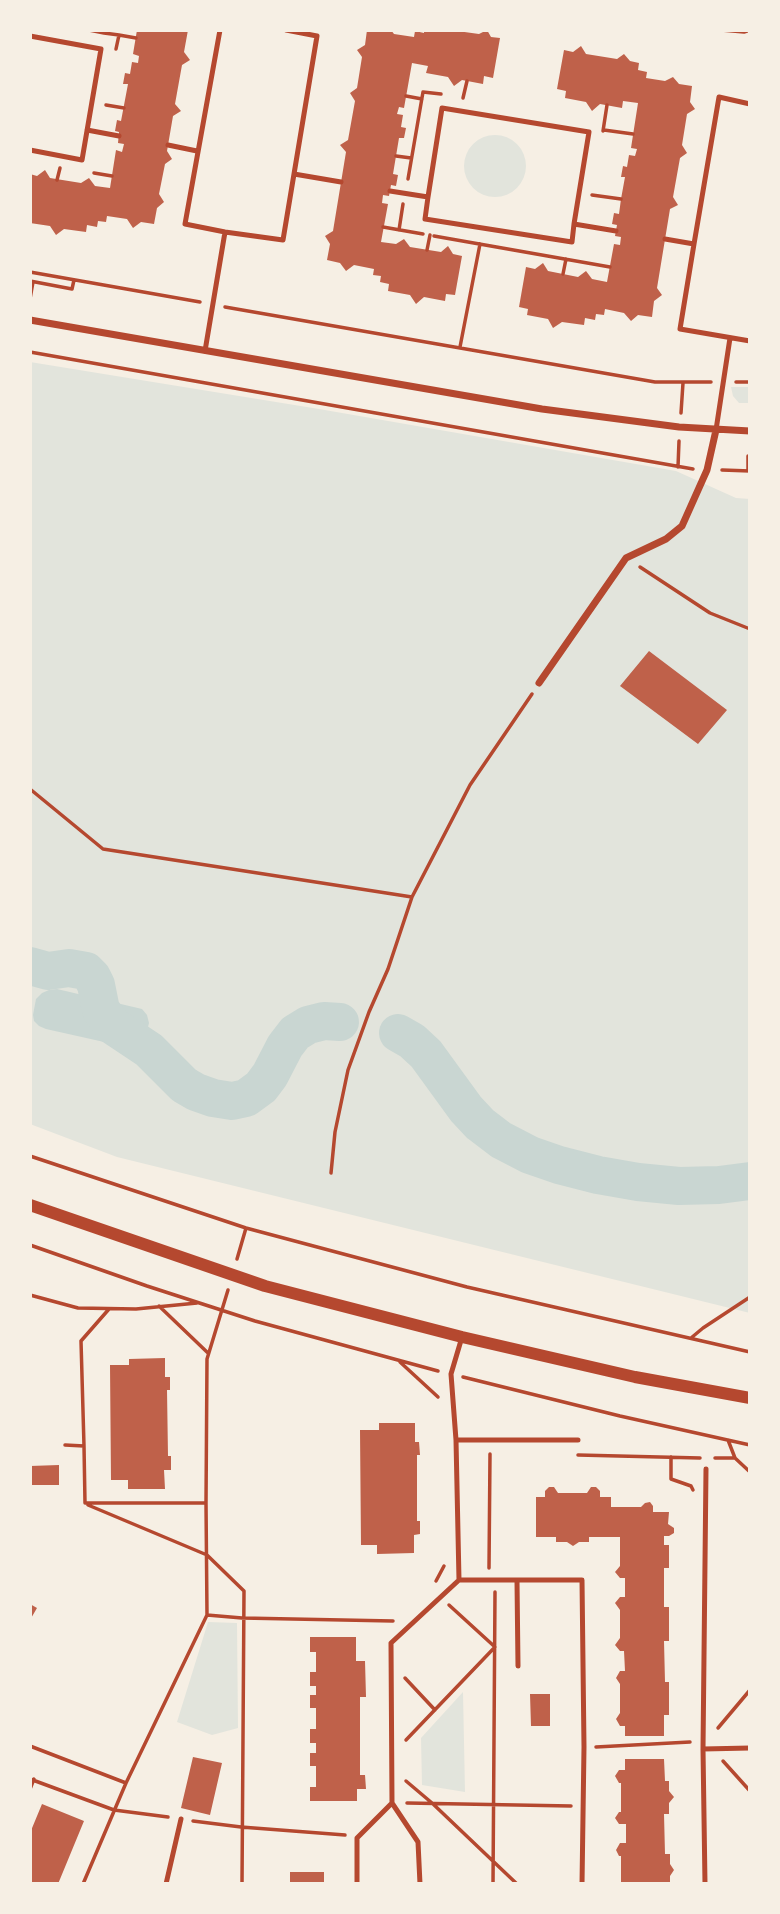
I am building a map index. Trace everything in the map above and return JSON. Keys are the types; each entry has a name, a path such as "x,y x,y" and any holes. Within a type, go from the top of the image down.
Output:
{"street":[{"path":"30,320 542,409 680,427 750,430"},
{"path":"539,683 626,558 666,539 682,526 707,470 716,430"},
{"path":"30,1205 265,1286 462,1337 635,1377 750,1398"}],"lane":[{"path":"220,30 185,224 283,240 317,36 286,30"},
{"path":"30,36 101,49 82,160 30,150"},
{"path":"750,104 719,97 680,328 750,341"},
{"path":"442,107 589,132 572,242 425,219 428,197 442,107"},
{"path":"87,130 119,136"},
{"path":"168,145 197,151"},
{"path":"294,174 341,182"},
{"path":"390,191 428,197"},
{"path":"575,224 616,231"},
{"path":"205,351 225,232"},
{"path":"665,239 694,244"},
{"path":"716,430 730,338"},
{"path":"459,1580 456,1440 451,1374 462,1337"},
{"path":"456,1440 578,1440"},
{"path":"705,1884 703,1738 706,1469"},
{"path":"420,1884 418,1842 392,1803 391,1643 459,1580 582,1580 582,1884"},
{"path":"517,1580 518,1666"},
{"path":"703,1749 750,1748"},
{"path":"358,1884 357,1838 392,1803"},
{"path":"166,1884 181,1819"}],"path":[{"path":"89,30 104,33"},
{"path":"721,30 750,30"},
{"path":"119,35 136,38"},
{"path":"407,96 422,99"},
{"path":"106,105 124,107"},
{"path":"603,130 633,134"},
{"path":"396,156 411,158"},
{"path":"57,180 60,166"},
{"path":"94,173 112,176"},
{"path":"592,195 621,200"},
{"path":"383,227 610,267"},
{"path":"427,250 430,236"},
{"path":"460,347 480,244"},
{"path":"563,274 566,260"},
{"path":"30,272 655,382 750,382"},
{"path":"30,299 31,282 72,289 74,280"},
{"path":"30,352 678,467 749,471 750,456"},
{"path":"626,558 710,613 750,629"},
{"path":"331,1173 335,1132 348,1070 388,969 412,897 470,785 539,683"},
{"path":"30,789 103,849 412,897"},
{"path":"30,1156 272,1235 467,1287 750,1352"},
{"path":"30,1245 222,1310 398,1360 620,1416 750,1445"},
{"path":"30,1295 78,1308 136,1309 200,1303"},
{"path":"691,1338 750,1297"},
{"path":"159,1306 209,1354"},
{"path":"85,1503 81,1340 110,1308"},
{"path":"83,1884 126,1783 207,1615 207,1359 222,1310"},
{"path":"398,1360 444,1403"},
{"path":"729,1440 735,1458 750,1472"},
{"path":"65,1445 84,1446"},
{"path":"489,1454 495,1647 493,1884"},
{"path":"573,1455 735,1458"},
{"path":"85,1503 206,1503"},
{"path":"85,1503 207,1555 244,1591 242,1884"},
{"path":"441,1597 495,1647"},
{"path":"207,1615 395,1621 403,1633"},
{"path":"392,1755 495,1647"},
{"path":"391,1663 435,1710"},
{"path":"584,1747 693,1742 712,1735 750,1690"},
{"path":"30,1746 126,1783"},
{"path":"712,1748 750,1791"},
{"path":"392,1768 517,1884"},
{"path":"30,1789 32,1779 114,1810 242,1827 343,1834 357,1838"},
{"path":"392,1803 583,1806"}],"shaded area":[{"path":"489,135 501,135 517,144 524,154 524,178 517,188 501,197 489,197 478,192 469,183 464,172 464,160 469,149 478,140"},
{"path":"30,362 676,471 736,498 750,499 750,1313 117,1157 30,1124"},
{"path":"731,387 750,387 750,403 739,403 733,396"},
{"path":"57,989 142,1009 149,1023 147,1031 133,1042 113,1044 39,1026 33,1015 36,999 42,993"},
{"path":"208,1622 237,1623 238,1728 212,1735 177,1722"},
{"path":"463,1692 465,1792 422,1785 421,1738"}],"building":[{"path":"137,30 188,30 184,52 190,60 182,65 175,104 181,111 173,116 167,151 172,159 165,164 159,194 164,202 157,208 154,224 141,222 133,228 127,219 107,216 106,222 98,221 97,227 87,225 86,232 64,229 56,235 50,226 30,223 30,174 37,176 45,170 50,178 81,183 89,178 95,186 110,188 116,150 122,152 124,144 118,143 119,132 115,131 117,120 121,121 128,84 123,84 125,73 130,74 132,62 138,63 139,56 133,54"},
{"path":"367,30 391,30 394,34 414,37 415,31 424,33 424,30 479,34 487,30 491,37 500,38 493,78 484,76 483,84 462,80 454,86 448,77 426,73 428,66 412,63 404,108 399,107 397,114 403,115 401,127 406,128 404,138 399,138 393,174 398,175 396,186 391,185 389,196 383,195 382,203 388,204 381,242 396,244 404,239 410,247 441,252 448,246 453,254 462,256 455,295 446,294 445,301 424,297 416,304 410,295 388,291 389,284 380,282 381,276 373,275 374,269 354,265 346,271 340,263 327,260 330,244 325,236 333,231 346,152 340,145 348,140 355,101 350,93 357,88 362,57 357,50 365,45"},
{"path":"581,46 586,54 617,59 624,54 630,61 639,63 638,70 647,72 646,78 665,81 673,77 679,84 692,86 690,102 695,109 687,114 682,145 687,153 680,158 673,197 678,205 670,209 657,288 662,295 654,301 652,317 638,315 631,321 624,313 605,309 604,315 596,314 595,320 585,318 584,325 562,322 553,328 548,319 527,315 528,309 519,307 526,267 535,269 543,263 548,271 578,277 586,271 592,279 607,282 614,244 620,245 621,237 615,236 617,225 612,224 614,213 619,214 625,177 621,177 623,166 627,167 629,155 635,156 637,149 631,148 638,103 623,101 622,108 600,104 592,111 586,102 565,98 566,91 557,89 564,50 573,52"},
{"path":"649,651 727,710 698,744 620,686"},
{"path":"165,1358 165,1377 170,1377 170,1390 167,1390 168,1456 171,1456 171,1470 164,1470 165,1489 128,1489 128,1480 111,1480 110,1365 129,1365 129,1359"},
{"path":"379,1423 415,1423 415,1442 419,1442 420,1455 417,1455 417,1521 420,1521 420,1534 414,1535 414,1553 377,1554 377,1545 361,1545 360,1430 379,1430"},
{"path":"59,1465 59,1485 30,1485 30,1466"},
{"path":"554,1487 558,1493 587,1493 591,1487 596,1487 600,1491 600,1497 611,1497 611,1507 641,1507 650,1502 653,1512 669,1512 668,1524 674,1528 674,1533 664,1536 664,1545 669,1545 669,1568 664,1568 664,1607 669,1607 669,1641 664,1641 665,1682 669,1682 669,1715 664,1715 664,1736 625,1736 625,1726 620,1726 616,1719 620,1713 620,1684 616,1678 620,1671 625,1671 624,1651 620,1651 615,1645 620,1638 620,1610 615,1603 620,1597 625,1597 625,1578 620,1578 615,1572 620,1566 620,1537 589,1537 589,1542 579,1542 573,1546 567,1542 556,1542 556,1537 536,1537 536,1497 545,1497 545,1491"},
{"path":"30,1604 37,1608 30,1620"},
{"path":"310,1637 356,1637 356,1661 365,1661 366,1697 360,1697 360,1775 365,1775 366,1789 357,1789 357,1801 310,1801 310,1787 316,1787 316,1766 310,1766 310,1753 316,1753 316,1743 310,1743 310,1729 316,1729 316,1708 310,1708 310,1695 316,1695 316,1686 310,1686 310,1672 316,1672 316,1652 310,1652"},
{"path":"530,1694 550,1694 550,1726 531,1726"},
{"path":"193,1757 222,1763 210,1815 181,1808"},
{"path":"625,1759 664,1759 665,1781 669,1781 669,1791 674,1797 669,1803 669,1814 664,1814 665,1854 670,1854 670,1864 674,1870 670,1876 670,1884 621,1884 621,1856 616,1850 620,1843 626,1843 626,1824 619,1824 615,1818 621,1812 621,1783 615,1776 619,1770 625,1770"},
{"path":"42,1804 84,1821 58,1884 30,1884 30,1833"},
{"path":"290,1872 324,1872 324,1884 290,1884"}],"waterway":[{"path":"30,966 48,971 69,968 86,971 96,985 101,1010 113,1026 149,1050 184,1085 213,1098 232,1101 246,1098 261,1087 295,1033 308,1025 324,1021 340,1022"},
{"path":"398,1033 426,1054 480,1124 501,1140 530,1155 598,1175 638,1182 679,1186 750,1181"}]}
